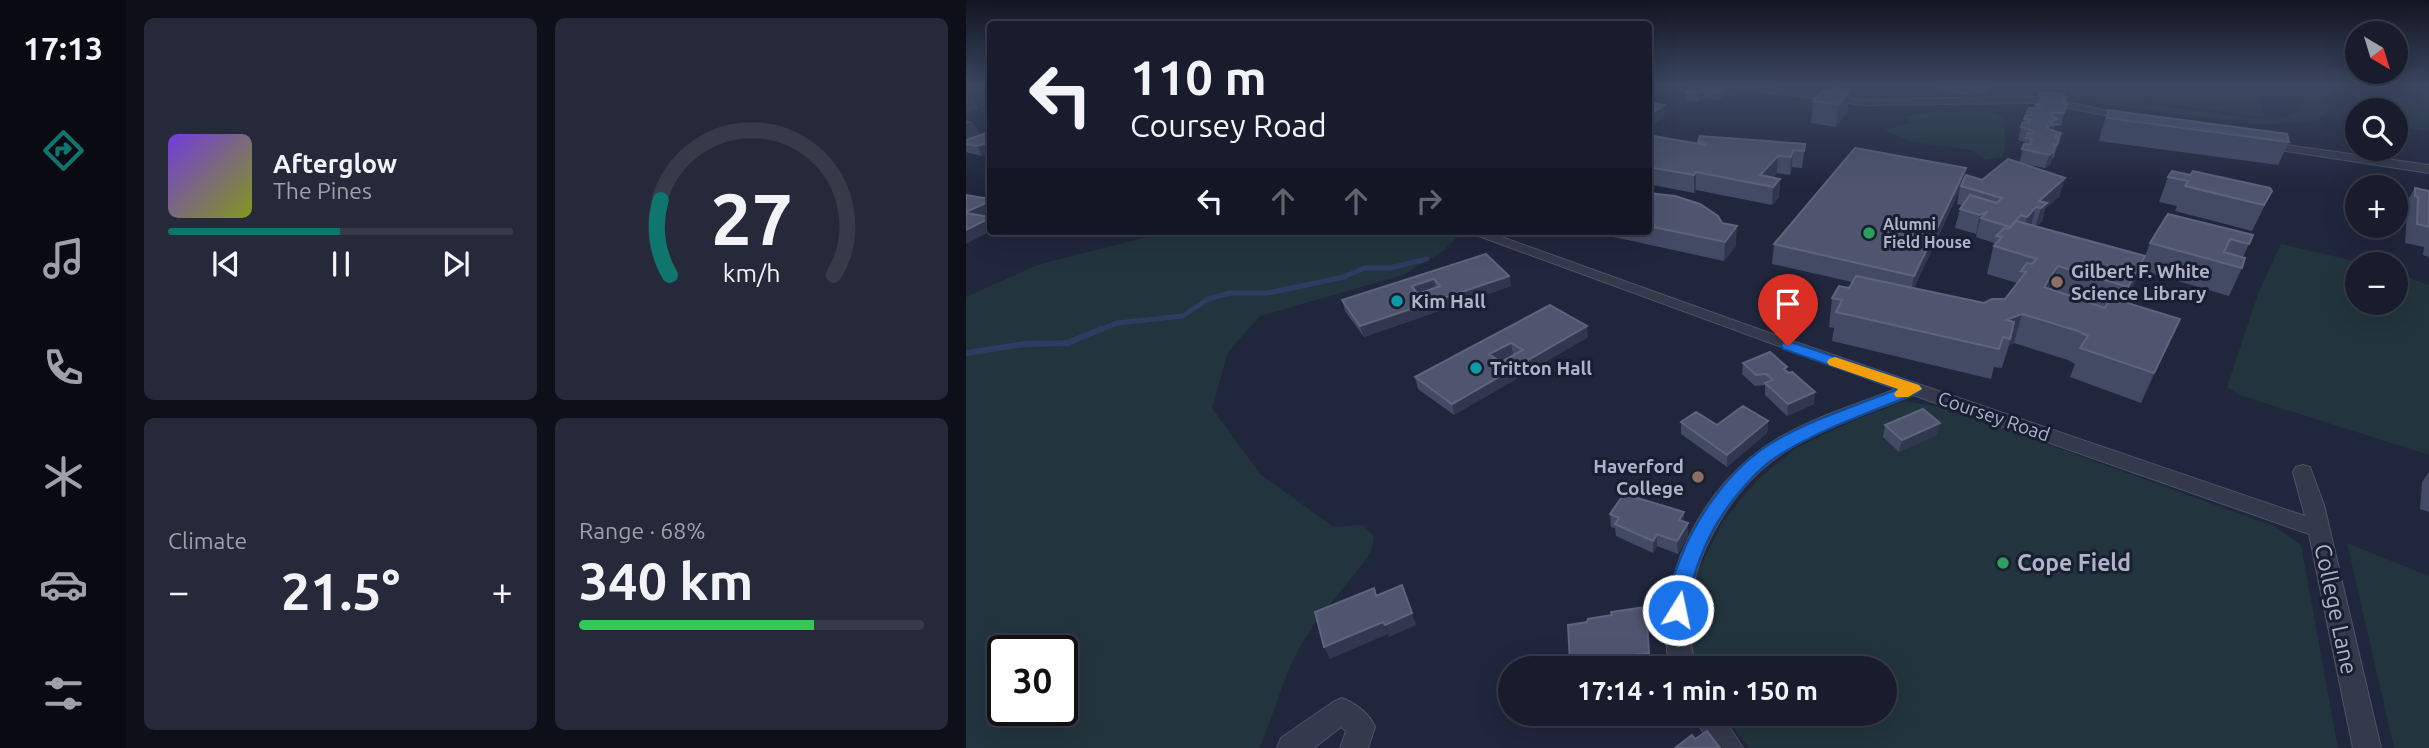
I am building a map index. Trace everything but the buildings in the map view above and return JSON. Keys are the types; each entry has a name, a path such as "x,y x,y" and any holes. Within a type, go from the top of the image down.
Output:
{"street":[{"path":"2250,142 2429,169"},
{"name":"Coursey Road","path":"1483,235 1913,389 2318,529"},
{"path":"1680,656 1677,649 1679,591 1695,545 1718,507 1750,469 1768,454 1794,439 1913,389"},
{"name":"College Lane","path":"2303,472 2367,748"},
{"path":"1291,748 1342,711 1361,727 1354,748"},
{"path":"1713,726 1729,748"}],"shaded area":[{"path":"1908,120 2004,120 2003,157 1985,160 1971,150 1913,142 1884,130 1911,123"},
{"path":"2223,120 2316,120 2304,123 2254,124"},
{"path":"2408,120 2429,120 2429,131 2408,128"},
{"path":"1154,235 1459,235 1442,252 1403,275 1260,316 1228,352 1212,408 1260,474 1334,527 1362,525 1374,537 1371,552 1316,622 1300,647 1259,748 966,748 966,297 1037,265"},
{"path":"2281,244 2345,259 2345,315 2408,315 2408,277 2429,285 2429,455 2239,395 2227,387 2259,291"},
{"name":"Cope Field","path":"1904,401 1944,407 2274,526 2301,545 2338,748 1749,748 1732,726 1897,726 1897,656 1695,656 1690,645 1693,581 1723,521 1758,479 1796,448 1850,422"},
{"path":"2347,543 2429,576 2429,748 2394,748"}],"waterway":[{"path":"1097,331 1117,323 1183,316 1208,299 1230,293 1268,293 1344,277 1364,268 1390,268 1427,259"},
{"path":"966,353 1025,344 1068,343 1101,329"}],"slow traffic":[{"path":"1835,362 1913,389 1902,394"}],"place":[{"name":"Alumni Field House","path":"1869,233"},
{"name":"Gilbert F. White Science Library","path":"2057,282"},
{"name":"Kim Hall","path":"1397,301"},
{"name":"Tritton Hall","path":"1476,368"},
{"name":"Haverford College","path":"1698,477"},
{"name":"Cope Field","path":"2003,563"}],"route":[{"path":"1678,610 1679,591 1695,545 1710,517 1750,469 1768,454 1794,439 1913,389 1788,346"}]}
